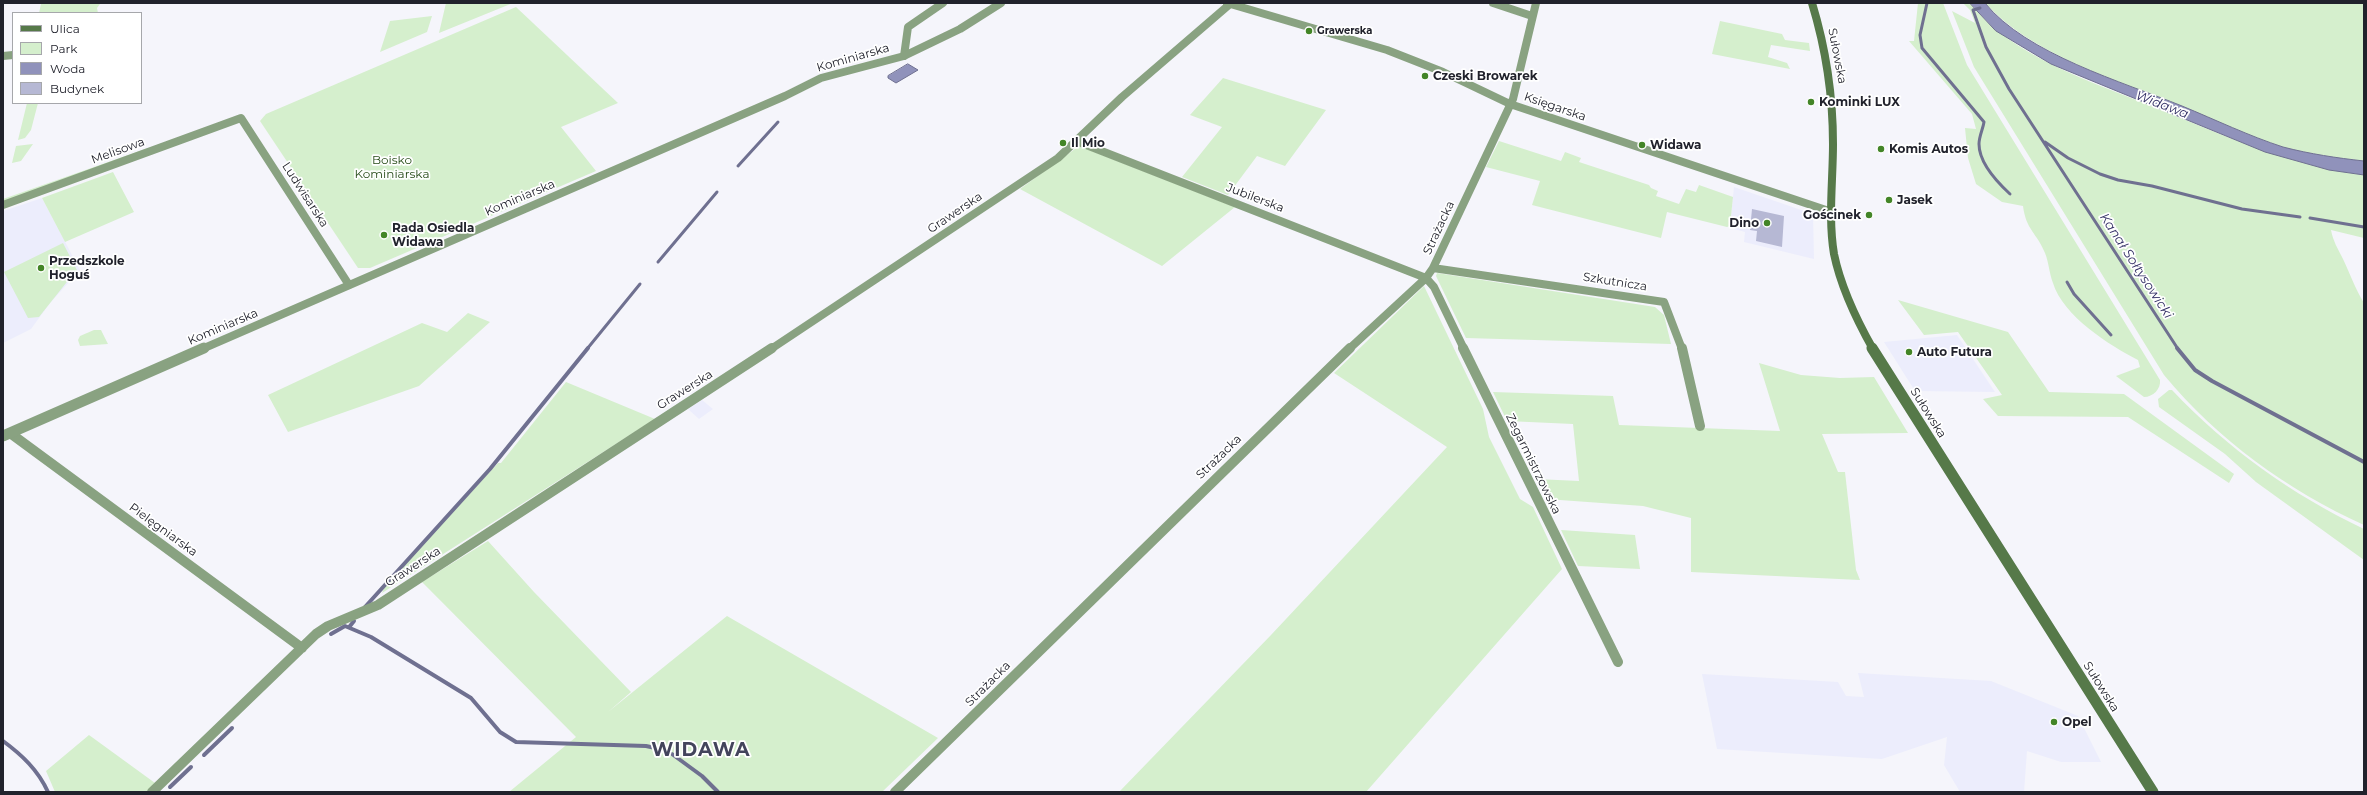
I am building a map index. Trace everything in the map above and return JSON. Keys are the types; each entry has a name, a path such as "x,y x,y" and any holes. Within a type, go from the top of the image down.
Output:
{"main road":[{"name":"Sułowska","path":"1812,3 1820,32 1831,90 1833,142 1832,238 1837,267 1844,292 1861,328 2153,792"}],"street":[{"path":"904,56 908,27 943,3"},
{"name":"Kominiarska","path":"6,434 778,99 821,78 904,56 960,29 1001,3"},
{"name":"Księgarska","path":"1229,3 1386,50 1443,72 1510,104 1718,176 1832,212"},
{"name":"Grawerska","path":"152,792 302,648 328,626 378,605 725,380 1058,158 1122,97 1229,3"},
{"path":"1493,3 1532,16"},
{"name":"Strażacka","path":"894,792 1172,519 1370,328 1426,278 1433,268 1510,104 1536,3"},
{"name":"Ludwisarska","path":"241,118 349,285"},
{"name":"Melisowa","path":"3,205 241,118"},
{"name":"Jubilerska","path":"1076,141 1426,278"},
{"name":"Szkutnicza","path":"1433,268 1664,302 1670,313 1689,377 1700,426"},
{"name":"Zegarmistrzowska","path":"1426,278 1434,287 1499,424 1618,662"},
{"name":"Pielęgniarska","path":"6,434 302,648"}],"shaded area":[{"path":"1734,187 1813,214 1814,259 1744,242 1745,232 1727,227 1730,226"},
{"name":"Przedszkole Hoguś","path":"42,198 82,274 70,281 50,303 31,329 3,343 3,211"},
{"path":"1957,335 1995,392 1915,391 1884,342"},
{"path":"702,400 713,409 699,419 688,409"},
{"path":"1858,673 1991,681 2078,716 2101,762 2061,762 2027,751 2024,792 1960,792 1944,765 1947,737 1882,759 1717,749 1702,674 1838,682 1846,696 1864,697"}],"green space":[{"path":"446,3 513,3 439,33"},
{"path":"1918,3 1943,3 1967,65 2160,380 2158,389 2150,396 2144,397 2116,376 2140,367 2138,360 2101,338 2066,307 2058,295 2053,283 2045,253 2029,226 2024,214 2023,206 2002,202 1976,184 1968,158 1965,128 1976,129 1972,114 1909,41 1914,41"},
{"path":"1963,3 1970,3 1987,22 2007,38 2029,52 2077,76 2202,127 2281,156 2308,164 2364,175 2364,238 2331,230 2336,245 2364,303 2364,525 2308,496 2255,461 2207,421 2164,375 1974,67 1952,11 1975,23 1970,10"},
{"path":"1985,3 2364,3 2364,161 2324,156 2283,147 2097,73 2048,50 2025,36 2004,21"},
{"path":"41,4 100,4 97,8 98,12 39,12"},
{"name":"Boisko Kominiarska","path":"516,7 618,103 561,127 596,171 370,268 358,268 260,121 266,114"},
{"path":"432,16 427,32 380,52 390,21"},
{"path":"1720,21 1782,34 1785,40 1809,43 1810,51 1771,45 1768,57 1787,63 1790,69 1712,54"},
{"path":"1223,78 1326,110 1285,166 1257,156 1228,195 1182,177 1222,127 1190,115"},
{"path":"27,104 38,104 31,130 25,138 18,140"},
{"path":"1499,141 1561,161 1565,152 1581,158 1579,162 1649,185 1651,188 1658,191 1656,196 1679,204 1686,189 1696,192 1699,185 1733,197 1730,226 1727,227 1667,212 1661,238 1532,205 1540,181 1486,167"},
{"path":"33,144 21,161 12,163 16,146"},
{"path":"1079,146 1235,207 1162,266 1020,189"},
{"path":"148,148 149,150 3,202 3,199"},
{"path":"113,172 134,212 65,242 42,198"},
{"path":"63,243 79,274 70,278 39,317 28,318 4,272"},
{"path":"1437,273 1655,307 1664,315 1671,344 1466,338 1436,276"},
{"path":"1424,286 1483,409 1489,437 1520,499 1533,507 1562,569 1366,792 1119,792 1271,635 1447,447 1334,373"},
{"path":"1898,300 2008,332 2049,392 2124,394 2234,474 2229,483 2128,417 1998,416 1983,399 2002,395 1958,332 1924,335"},
{"path":"468,313 490,322 419,386 288,432 268,395 422,323 447,332"},
{"path":"94,330 101,330 108,344 80,346 78,340 80,336"},
{"path":"1759,363 1801,375 1840,378 1874,377 1908,433 1822,434 1838,472 1845,472 1856,570 1860,580 1691,572 1691,518 1643,506 1546,499 1536,479 1579,481 1573,424 1507,421 1493,392 1613,396 1619,425 1780,431"},
{"path":"566,382 655,419 382,593 385,586 498,463 501,463"},
{"path":"2169,390 2172,390 2215,432 2238,451 2311,501 2364,529 2364,560 2256,482 2225,454 2159,407 2158,399"},
{"path":"1561,530 1635,535 1640,569 1578,566"},
{"path":"488,541 534,592 631,692 608,712 727,616 938,738 882,792 509,792 576,737 422,582"},
{"path":"89,735 155,783 146,792 55,792 46,771"}],"water":[{"path":"1970,3 1985,3 2003,21 2025,37 2050,52 2077,65 2283,147 2324,156 2364,161 2364,175 2329,170 2265,152 2051,64 1996,31"},
{"path":"908,64 918,70 896,83 888,78 888,76"}],"building":[{"name":"Dino","path":"1752,209 1784,216 1782,247 1756,241 1757,231 1750,230"}],"waterway":[{"path":"1927,3 1920,35 1922,48 1984,122 1979,144 1982,158 1994,178 2010,194"},
{"name":"Kanał Sołtysowicki","path":"1980,8 1973,10 1986,47 2009,89 2178,349"},
{"path":"738,166 778,122"},
{"path":"2045,142 2068,158 2100,174 2118,180 2152,186 2242,209 2300,217"},
{"path":"658,262 717,192"},
{"path":"2310,218 2364,227"},
{"path":"2067,282 2074,294 2111,335"},
{"path":"587,349 640,284"},
{"path":"365,607 490,469 588,348"},
{"name":"Kanał Sołtysowicki","path":"2177,348 2195,370 2212,381 2364,462"},
{"path":"350,626 354,621"},
{"path":"331,634 345,626 371,637 471,698 500,732 516,742 646,746 660,749"},
{"path":"204,755 232,728"},
{"path":"3,741 29,764 48,792"},
{"path":"672,754 702,776 718,792"},
{"path":"170,787 191,767"}],"place":[{"name":"Grawerska","path":"1309,31"},
{"name":"Czeski Browarek","path":"1425,76"},
{"name":"Kominki LUX","path":"1811,102"},
{"name":"Il Mio","path":"1063,143"},
{"name":"Widawa","path":"1642,145"},
{"name":"Komis Autos","path":"1881,149"},
{"name":"Jasek","path":"1889,200"},
{"name":"Gościnek","path":"1869,215"},
{"name":"Dino","path":"1767,223"},
{"name":"Rada Osiedla Widawa","path":"384,235"},
{"name":"Przedszkole Hoguś","path":"41,268"},
{"name":"Auto Futura","path":"1909,352"},
{"name":"Opel","path":"2054,722"}],"district":[{"name":"WIDAWA","path":"701,750"}]}
